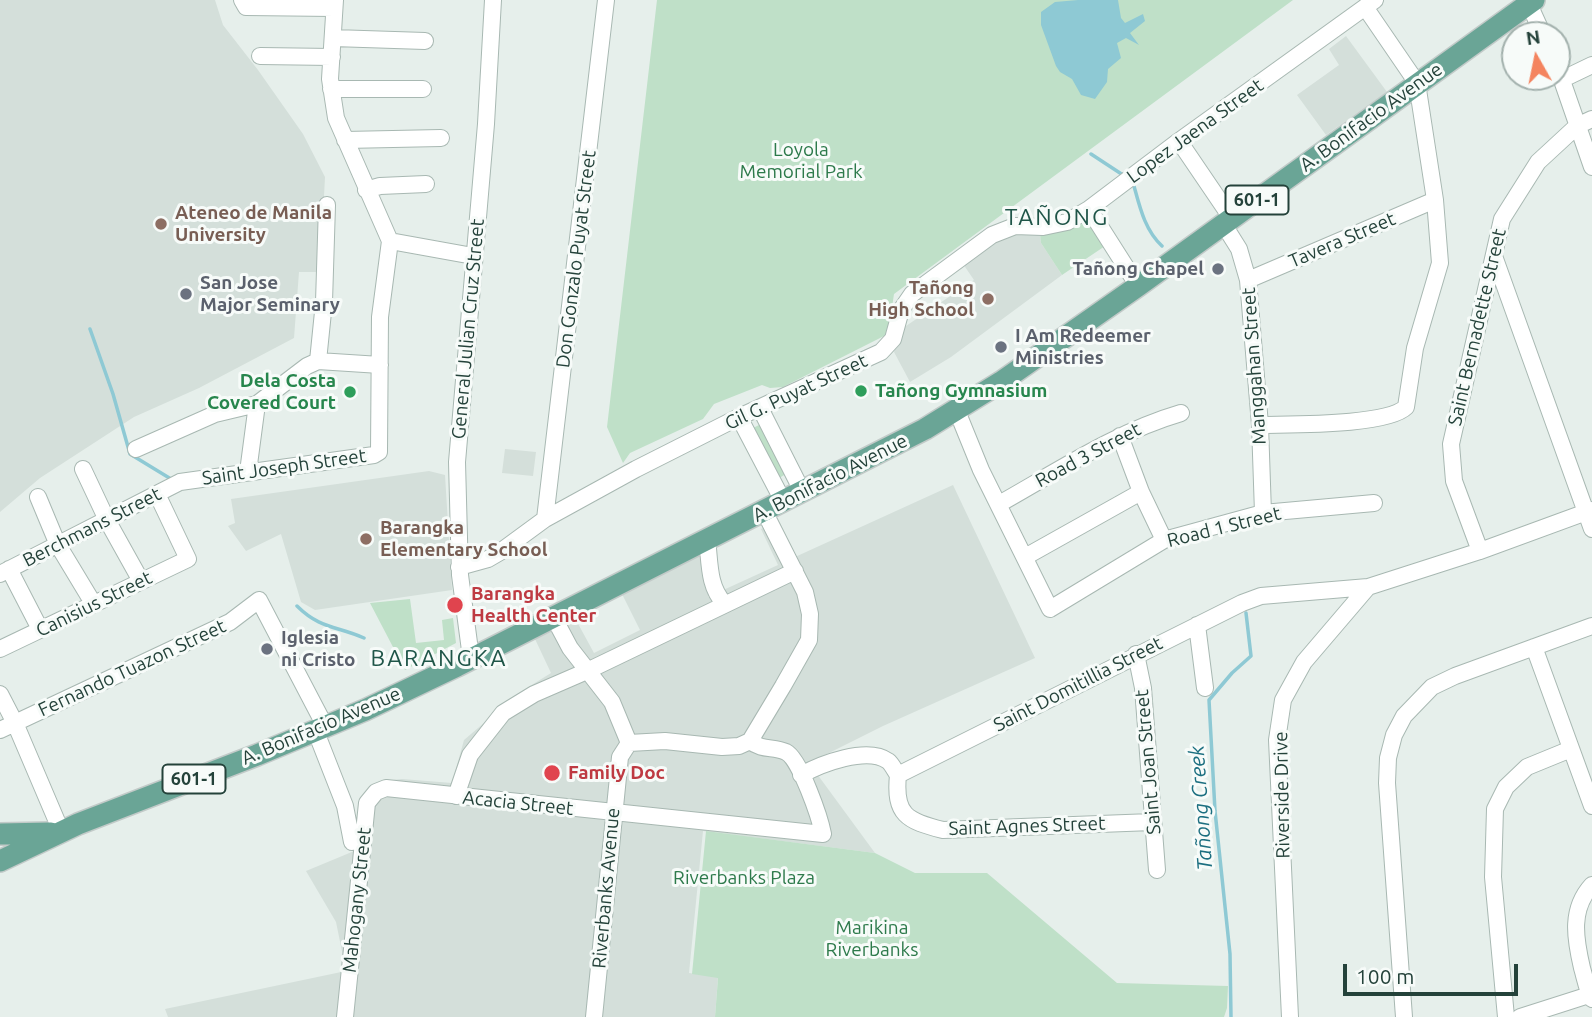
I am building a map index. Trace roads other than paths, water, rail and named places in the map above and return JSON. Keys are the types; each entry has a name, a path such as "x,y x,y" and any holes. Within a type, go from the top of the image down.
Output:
{"main road":[{"name":"A. Bonifacio Avenue","path":"0,860 59,832 321,730 471,658 957,411 1228,222 1531,2"},
{"name":"A. Bonifacio Avenue","path":"0,834 59,832"},
{"path":"0,850 59,832"}],"street":[{"path":"242,0 246,7 335,4 331,89 336,118 390,241 473,256"},
{"name":"General Julian Cruz Street","path":"471,658 459,567 457,470 486,124 493,0"},
{"name":"Don Gonzalo Puyat Street","path":"545,519 606,0"},
{"path":"1531,2 1538,21"},
{"path":"1260,425 1339,423 1394,414 1406,408 1415,348 1440,263 1435,200 1417,83 1370,3"},
{"name":"Lopez Jaena Street","path":"1089,209 1370,3"},
{"path":"332,38 425,41"},
{"path":"260,56 332,57"},
{"path":"1571,70 1592,65"},
{"path":"331,89 424,89"},
{"path":"1566,91 1592,167"},
{"name":"Saint Bernadette Street","path":"1480,551 1454,481 1451,444 1502,219 1538,162 1577,126 1592,119"},
{"path":"345,140 442,138"},
{"name":"Manggahan Street","path":"1179,141 1228,222 1248,280 1260,425 1263,513"},
{"path":"366,190 426,184"},
{"name":"Tavera Street","path":"1248,280 1435,200"},
{"path":"318,360 324,302 327,205"},
{"path":"1089,209 1138,286"},
{"name":"Gil G. Puyat Street","path":"459,567 488,559 545,519 636,468 881,352 893,339 901,310 912,294 999,230 1015,226 1067,222 1089,209"},
{"name":"Saint Joseph Street","path":"184,481 377,454 381,446 380,317 390,241"},
{"path":"1494,256 1589,511 1592,529"},
{"path":"136,449 215,414 257,404 318,360 380,365"},
{"path":"248,472 257,404"},
{"path":"553,616 570,648 612,702 629,743 665,741 733,747 750,741 808,639 810,614 805,592 795,570 783,501 760,408"},
{"path":"957,411 982,470 1025,557 1141,492"},
{"name":"Road 3 Street","path":"999,504 1120,436 1181,413"},
{"path":"739,417 783,501"},
{"path":"1120,436 1141,492 1164,540"},
{"path":"83,469 107,520 141,581"},
{"name":"Berchmans Street","path":"4,571 184,481"},
{"name":"Canisius Street","path":"0,649 188,559 157,494"},
{"path":"38,497 58,545 93,603"},
{"name":"Road 1 Street","path":"1025,557 1050,609 1164,540 1263,513 1374,503"},
{"path":"1368,587 1480,551 1589,511"},
{"path":"707,539 712,585 716,595 724,603"},
{"path":"456,796 470,754 503,713 534,694 795,570"},
{"path":"4,571 40,629"},
{"name":"Saint Domitillia Street","path":"898,775 1242,603 1261,596 1368,587"},
{"name":"Riverside Drive","path":"1290,1017 1278,740 1283,700 1304,662 1368,587"},
{"name":"Fernando Tuazon Street","path":"7,727 230,622 260,600 321,730"},
{"path":"1197,625 1205,688"},
{"path":"1404,1017 1387,783 1388,758 1394,735 1404,716 1433,687 1455,676 1592,626"},
{"path":"1534,647 1592,806"},
{"name":"Saint Joan Street","path":"1136,654 1143,688 1157,870"},
{"path":"0,694 7,727 59,832"},
{"path":"321,730 349,819 352,842"},
{"path":"750,741 762,748 787,752 794,759 801,775 815,767 846,757 878,757 889,762 898,775"},
{"name":"Riverbanks Avenue","path":"594,1017 620,757 629,743"},
{"path":"1506,1017 1493,877 1495,810 1506,787 1527,767 1571,749"},
{"name":"Acacia Street","path":"381,790 822,834 809,790 801,775"},
{"name":"Saint Agnes Street","path":"898,775 895,796 901,810 924,825 943,830 1152,822"},
{"name":"Mahogany Street","path":"345,1017 367,803 371,796 381,790"},
{"path":"1520,1017 1591,997 1576,943 1576,915 1581,899 1592,885"}],"water":[{"path":"1118,0 1121,18 1125,23 1143,14 1145,21 1130,33 1139,45 1126,38 1117,43 1121,58 1108,69 1107,82 1095,99 1081,95 1072,79 1060,72 1041,25 1041,12 1055,2"}],"waterway":[{"name":"Tañong Creek","path":"1091,154 1123,175"},
{"name":"Tañong Creek","path":"1134,186 1147,226 1162,246"},
{"path":"90,329 130,454 171,479"},
{"path":"297,606 321,623 364,638"},
{"name":"Tañong Creek","path":"1231,1017 1230,954 1215,811 1209,700 1251,656 1246,613"}],"place":[{"name":"Ateneo de Manila University","path":"161,224"},
{"name":"Tañong Chapel","path":"1218,269"},
{"name":"San Jose Major Seminary","path":"186,294"},
{"name":"Tañong High School","path":"988,299"},
{"name":"I Am Redeemer Ministries","path":"1001,347"},
{"name":"Tañong Gymnasium","path":"861,391"},
{"name":"Dela Costa Covered Court","path":"350,392"},
{"name":"Barangka Elementary School","path":"366,539"},
{"name":"Barangka Health Center","path":"455,605"},
{"name":"Iglesia ni Cristo","path":"267,649"},
{"name":"Family Doc","path":"552,773"}],"district":[{"name":"TAÑONG","path":"1057,217"},
{"name":"BARANGKA","path":"439,658"}],"park label":[{"name":"Loyola Memorial Park","path":"801,161"},
{"name":"Riverbanks Plaza","path":"744,878"},
{"name":"Marikina Riverbanks","path":"872,939"}]}
